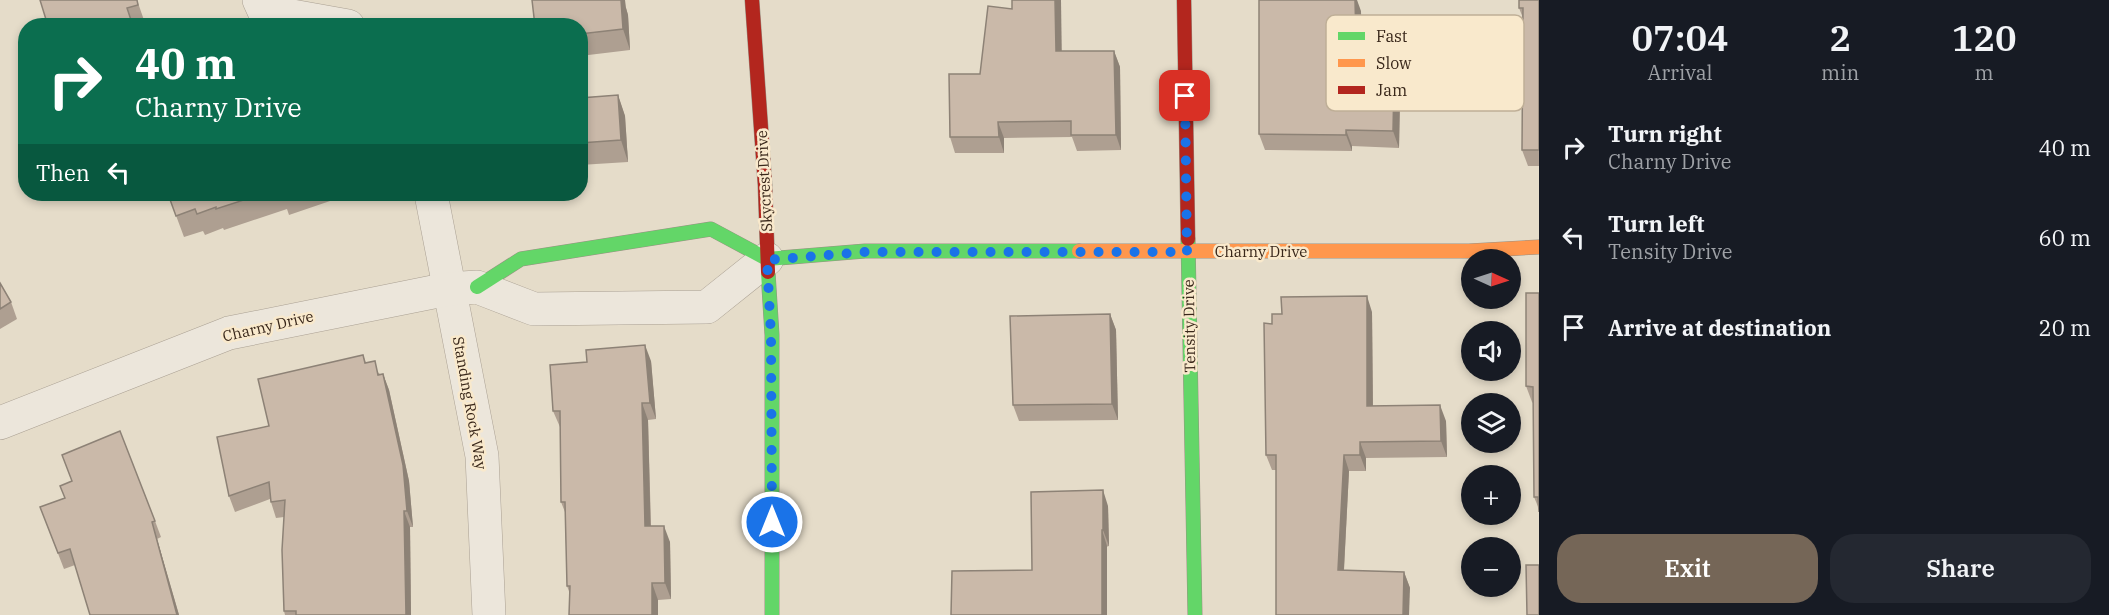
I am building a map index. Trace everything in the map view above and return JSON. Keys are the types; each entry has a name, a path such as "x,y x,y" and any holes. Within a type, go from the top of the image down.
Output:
{"street":[{"path":"260,0 264,11 303,18"},
{"name":"Skycrest Drive","path":"752,0 765,185 771,335 772,615"},
{"name":"Tensity Drive","path":"1184,0 1195,615"},
{"name":"Standing Rock Way","path":"433,201 463,288 482,456 489,615"},
{"name":"Charny Drive","path":"0,423 229,333 463,288 521,259 711,228 767,260 865,252 1469,251 1539,247"},
{"path":"463,288 534,309 707,307 767,260"}],"building":[{"path":"40,0 137,0 138,5 127,8 130,18 46,18"},
{"path":"532,0 621,0 623,29 588,33 588,18 534,18"},
{"path":"1012,0 1055,0 1056,51 1114,51 1116,135 1071,135 1071,121 998,122 999,137 950,137 949,74 980,74 988,6 1012,9"},
{"path":"1259,0 1355,0 1355,15 1326,15 1326,111 1393,111 1393,131 1346,130 1346,135 1259,134"},
{"path":"1519,0 1539,0 1539,150 1522,150 1524,15 1523,8 1519,8"},
{"path":"618,95 621,140 588,142 588,97"},
{"path":"171,201 241,201 197,214 195,209 176,216"},
{"path":"0,283 11,302 0,309"},
{"path":"1526,293 1539,293 1539,512 1538,497 1534,497 1533,387 1526,386"},
{"path":"1367,296 1367,406 1440,405 1441,441 1360,442 1360,455 1344,455 1338,570 1404,572 1403,615 1276,615 1276,455 1266,455 1264,323 1272,324 1272,314 1282,314 1281,297"},
{"path":"1110,314 1112,404 1013,405 1010,316"},
{"path":"645,345 650,403 642,403 645,526 664,526 665,583 652,583 652,615 569,615 570,586 567,586 565,502 561,502 560,411 553,411 550,365 587,362 586,350"},
{"path":"363,355 365,363 375,361 378,375 383,374 403,465 407,511 404,511 406,615 296,615 296,611 284,611 282,550 285,500 271,502 269,482 229,496 217,437 269,426 258,379"},
{"path":"120,431 155,521 152,522 177,615 90,615 70,549 58,553 40,507 65,498 60,486 72,481 62,455"},
{"path":"1103,490 1102,615 951,615 952,571 1032,570 1031,492"},
{"path":"1526,565 1539,565 1539,615 1527,615"}],"traffic: fast":[{"path":"477,287 521,259 711,229 767,259 865,251 1079,251"},
{"path":"1188,239 1195,615"},
{"path":"768,272 772,335 772,615"}],"traffic: slow":[{"path":"1079,251 1469,251 1539,247"}],"traffic: jam":[{"path":"752,0 765,185 768,272"},
{"path":"1184,0 1188,239"}],"route":[{"path":"772,522 771,335 767,260 865,252 1187,252 1185,96"}]}
